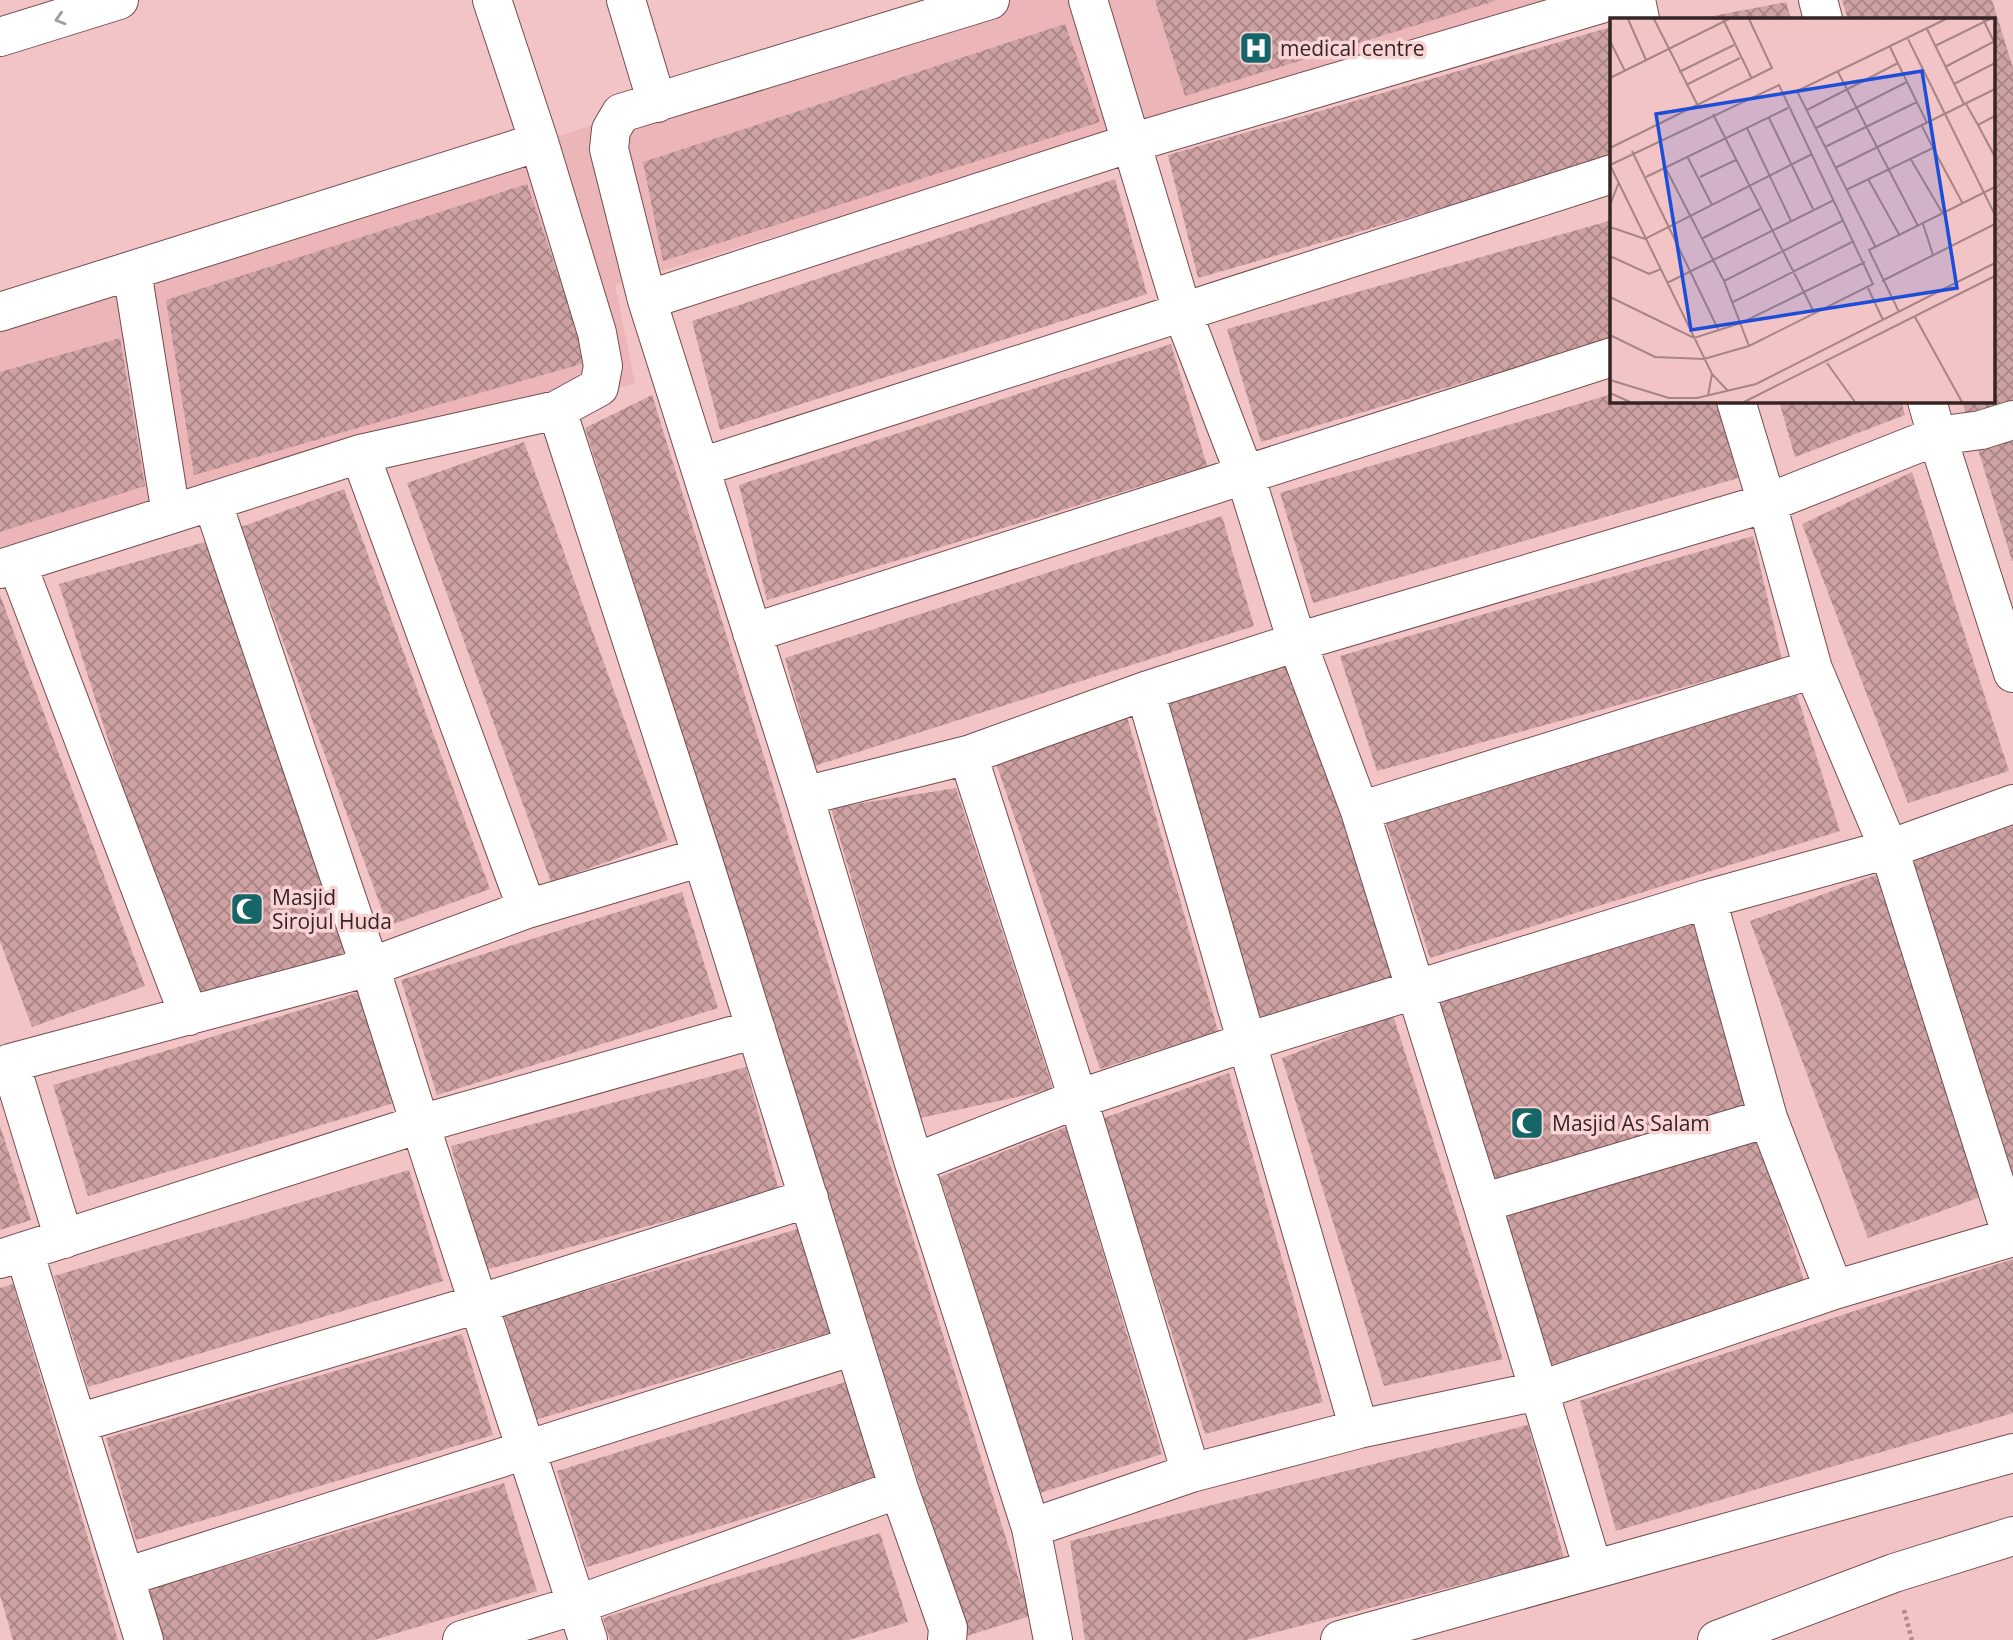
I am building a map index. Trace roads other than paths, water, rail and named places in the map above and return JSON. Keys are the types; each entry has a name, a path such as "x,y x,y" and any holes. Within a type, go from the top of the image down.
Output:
{"main road":[{"path":"0,37 119,0"},
{"path":"189,1016 9,567 360,454 556,410 598,387 603,366 597,333 539,142 492,0"},
{"path":"626,0 657,103"},
{"path":"990,0 621,113 611,130 609,149 647,300 804,796 914,1163 1031,1528 1053,1640"},
{"path":"1088,0 1183,314 1245,475 1297,642 1360,811 1593,1569"},
{"path":"647,300 1131,143 1614,0"},
{"path":"1636,0 1640,18"},
{"path":"1818,0 1823,18"},
{"path":"0,312 539,142"},
{"path":"701,467 1610,175"},
{"path":"132,271 171,514"},
{"path":"752,633 1610,358"},
{"path":"1031,1528 1191,1473 1359,1429 1538,1391 1834,1290 2013,1237 1889,849 1813,669 1736,402"},
{"path":"556,410 702,857 899,1489 948,1628 947,1640"},
{"path":"1932,418 2013,673"},
{"path":"804,796 968,755 1145,691 1297,642 1767,503 1932,418 1981,430 2013,419"},
{"path":"360,454 527,909"},
{"path":"212,501 370,967 582,1622"},
{"path":"1360,811 1813,669"},
{"path":"1145,691 1359,1429"},
{"path":"968,755 1078,1099 1191,1473"},
{"path":"914,1163 1078,1099 1247,1042 1707,899 1889,849 2013,804"},
{"path":"64,1239 5,1049 189,1016 370,967 527,909 702,857"},
{"path":"1707,899 1768,1118 1834,1290"},
{"path":"144,1640 78,1423 12,1255 419,1124 756,1029"},
{"path":"1482,1203 1768,1118"},
{"path":"78,1423 478,1304 809,1198"},
{"path":"125,1577 854,1346"},
{"path":"1340,1640 2013,1453"},
{"path":"462,1640 582,1622 899,1489"},
{"path":"1717,1640 1894,1573 2013,1536"}],"place":[{"name":"medical centre","path":"1256,48"},
{"name":"Masjid Sirojul Huda","path":"247,909"},
{"name":"Masjid As Salam","path":"1527,1123"}]}
